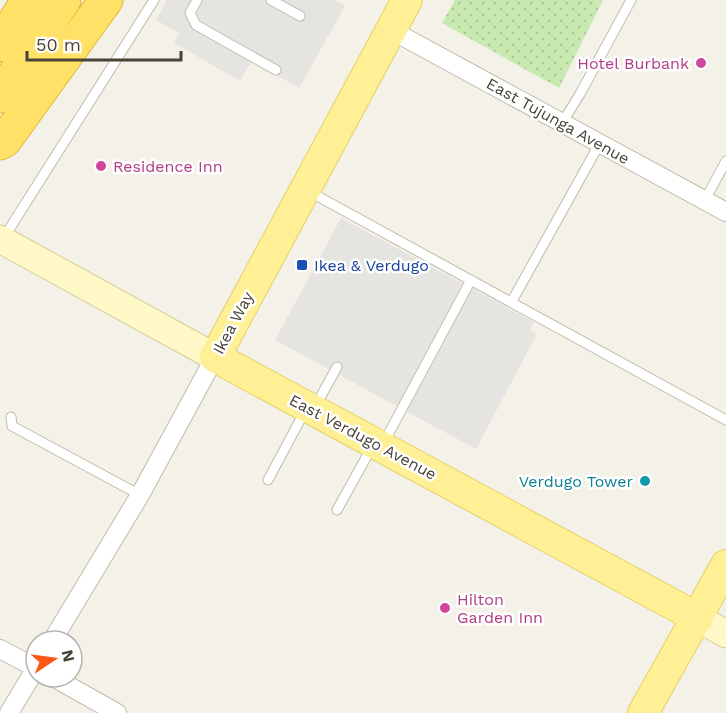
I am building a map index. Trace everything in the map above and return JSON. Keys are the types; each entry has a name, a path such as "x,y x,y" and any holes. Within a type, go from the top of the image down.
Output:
{"highway":[{"path":"0,45 28,0"},
{"path":"0,96 64,0"},
{"path":"0,143 5,140 106,0"}],"main road":[{"name":"Ikea Way","path":"215,357 407,0"},
{"name":"East Verdugo Avenue","path":"1,240 726,634"},
{"path":"643,713 726,565"}],"street":[{"name":"East Tujunga Avenue","path":"391,30 726,212"},
{"name":"Ikea Way","path":"59,629 140,495 215,357"},
{"path":"0,649 24,662"},
{"path":"9,713 24,688"},
{"path":"72,689 108,711"}],"lane":[{"path":"1,240 154,0"},
{"path":"197,0 190,13 196,25 276,70"},
{"path":"271,0 300,16"},
{"path":"562,123 630,0"},
{"path":"512,302 600,143"},
{"path":"705,201 726,161"},
{"path":"305,189 726,420"},
{"path":"337,510 377,445 471,280"},
{"path":"268,480 337,367"},
{"path":"10,417 12,426 140,495"}],"green space":[{"path":"455,0 603,0 559,88 442,23"}],"shaded area":[{"path":"167,0 335,0 345,6 299,88 252,61 240,81 174,43 179,33 156,20"},
{"path":"341,218 534,322 530,330 537,334 476,449 275,340"}],"place":[{"name":"Hotel Burbank","path":"701,63"},
{"name":"Residence Inn","path":"101,166"},
{"name":"Ikea & Verdugo","path":"302,265"},
{"name":"Verdugo Tower","path":"645,481"},
{"name":"Hilton Garden Inn","path":"445,608"}]}
